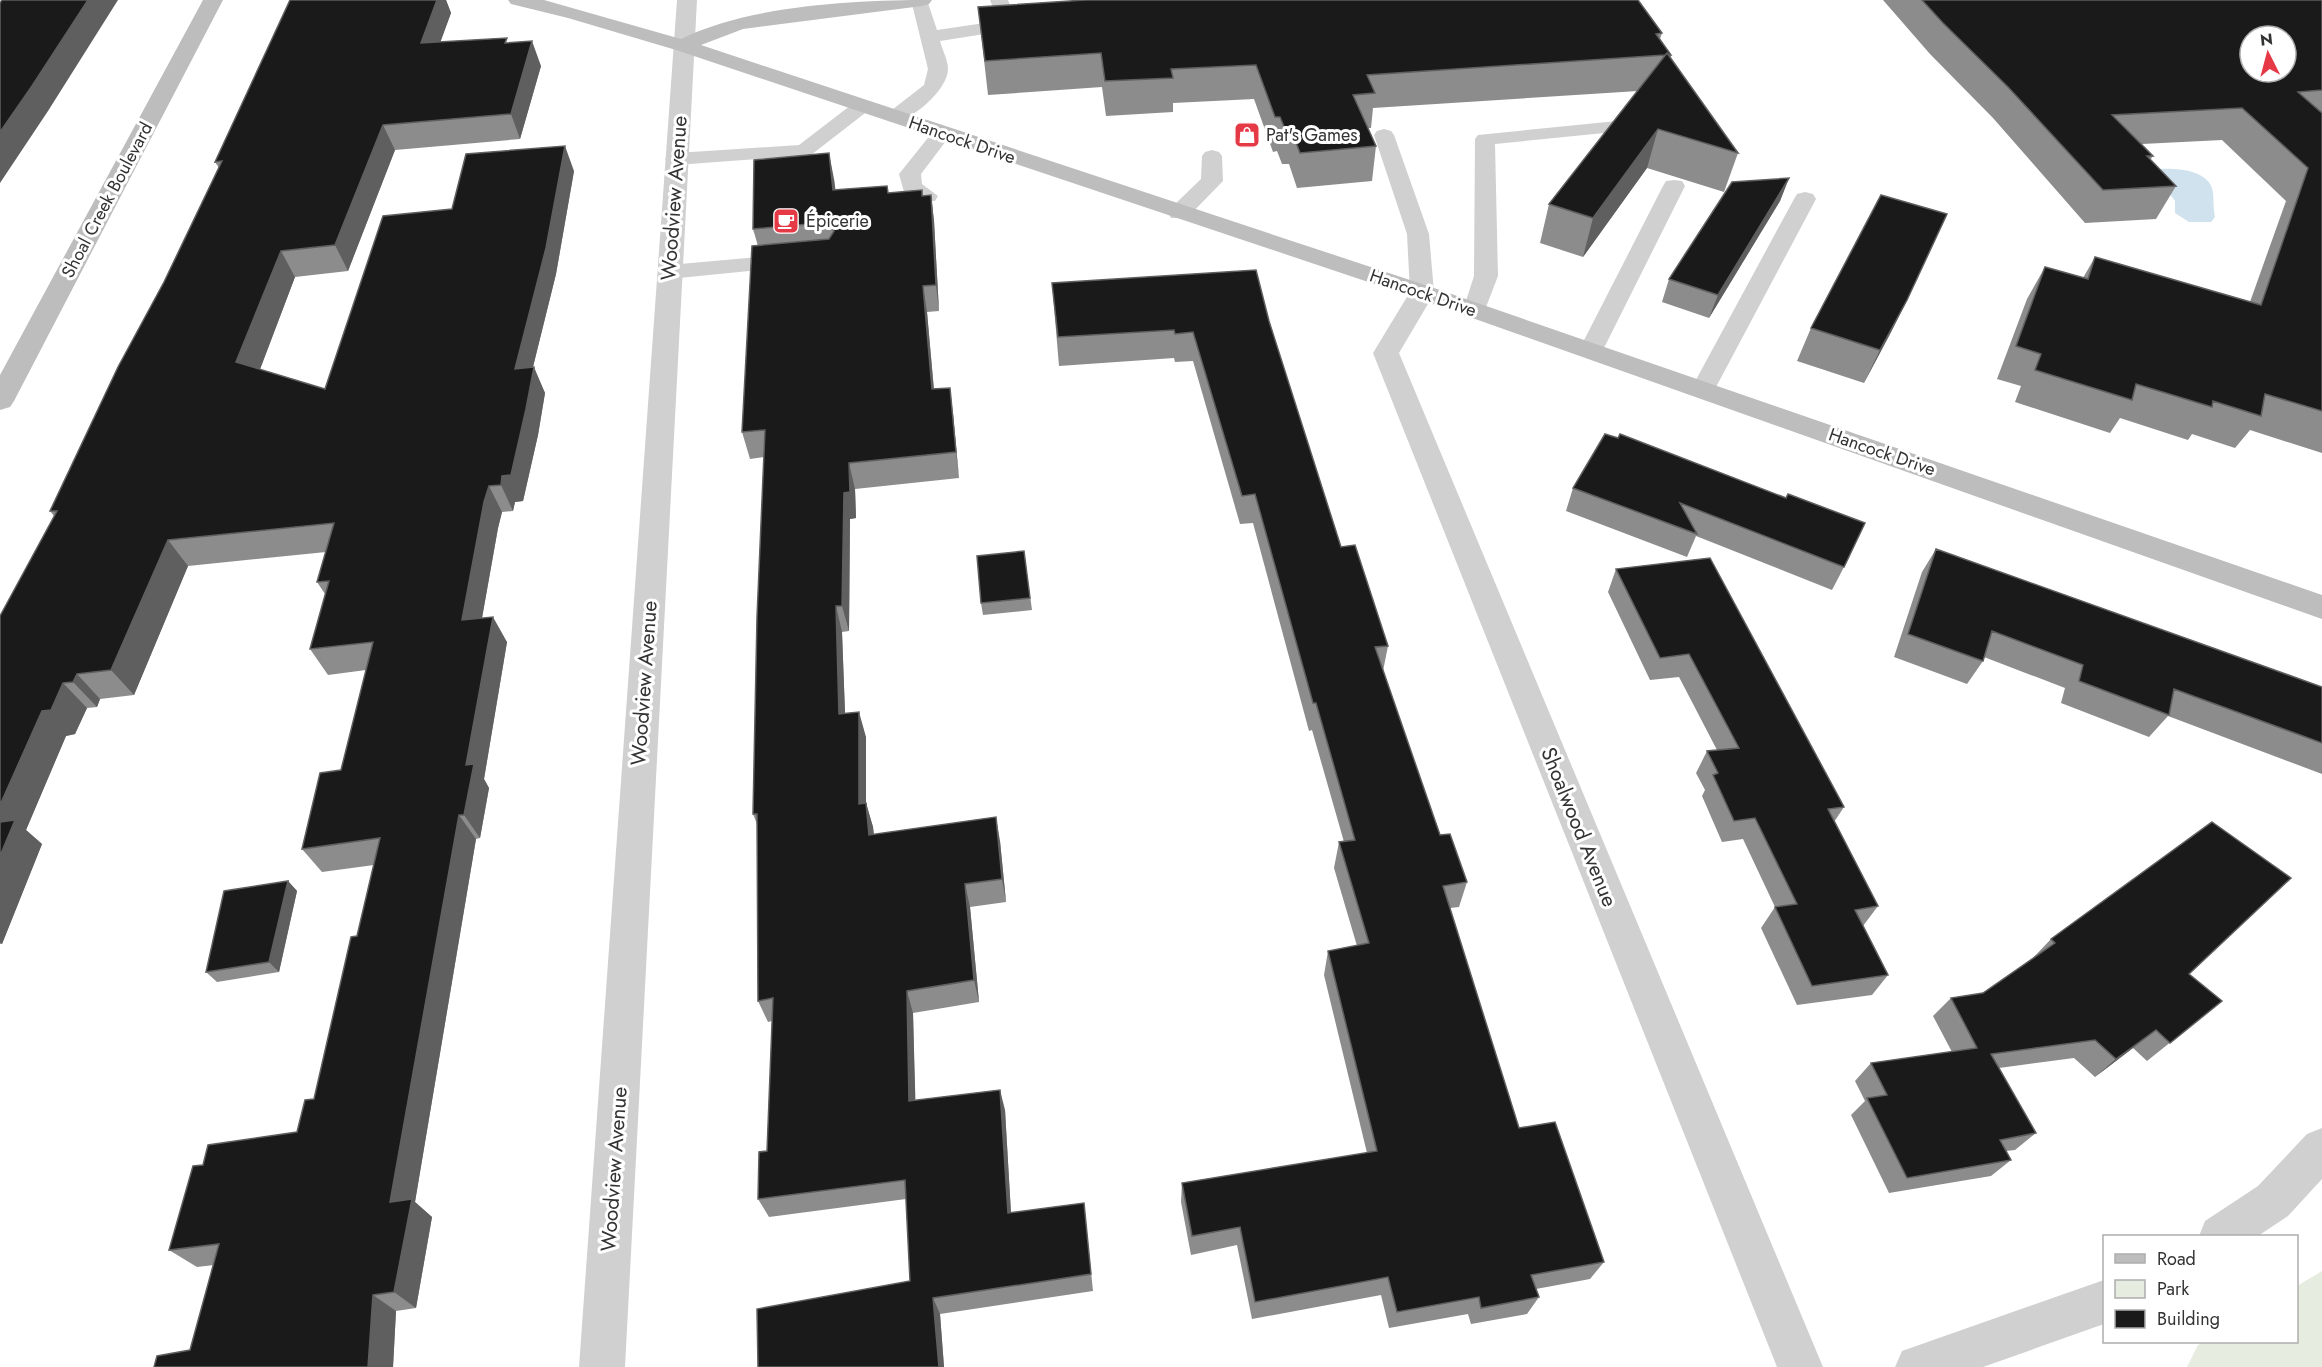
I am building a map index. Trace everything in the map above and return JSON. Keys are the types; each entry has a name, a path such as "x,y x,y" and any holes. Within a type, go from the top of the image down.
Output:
{"street":[{"name":"Shoal Creek Boulevard","path":"0,401 213,0"},
{"name":"Hancock Drive","path":"518,0 574,13 683,46 754,55 862,106 1422,292 2322,607"},
{"name":"Woodview Avenue","path":"602,1367 687,0"},
{"path":"683,46 711,32 741,23 920,0"},
{"path":"754,55 756,31 777,19"},
{"name":"Shoalwood Avenue","path":"1422,292 1386,353 1800,1367"},
{"path":"2222,1235 2273,1201 2322,1149"},
{"path":"1918,1367 2103,1302"}],"lane":[{"path":"895,117 933,88 938,69 920,0"},
{"path":"929,37 1009,26 999,0"},
{"path":"676,159 804,151 862,106"},
{"path":"1474,310 1486,276 1485,139 1617,127"},
{"path":"927,196 912,187 910,174 942,133"},
{"path":"1384,135 1418,234 1422,292"},
{"path":"1179,213 1212,181 1212,156"},
{"path":"1591,350 1674,186"},
{"path":"1703,389 1806,199"},
{"path":"669,272 815,259"}],"green space":[{"path":"2322,1271 2322,1367 2187,1367 2198,1345 2202,1343 2298,1343 2298,1285"}],"water":[{"path":"2160,169 2184,170 2206,179 2213,193 2215,217 2211,222 2189,222 2175,213 2175,201 2154,172"}],"building":[{"path":"2,0 88,0 0,132 0,3"},
{"path":"290,0 437,0 421,43 507,38 505,43 532,41 511,114 383,125 335,245 281,251 236,362 325,389 383,216 452,209 466,154 565,146 546,248 515,369 534,367 526,409 511,475 502,476 501,485 489,486 484,502 462,620 493,617 466,765 474,764 464,815 459,815 390,1202 412,1199 394,1292 373,1295 368,1367 154,1367 157,1356 190,1350 219,1244 169,1250 193,1166 203,1165 208,1145 297,1132 305,1100 314,1099 351,937 357,936 380,838 302,849 320,773 341,770 373,642 310,649 329,581 317,582 334,523 168,540 111,670 77,674 73,682 63,683 51,710 42,711 0,805 0,616 57,511 50,511 118,367 164,282 222,161 215,162"},
{"path":"1085,0 1638,0 1662,33 1656,34 1671,55 1667,53 1665,55 1367,75 1375,93 1353,95 1376,146 1300,153 1291,129 1285,129 1280,117 1275,117 1256,65 1171,69 1173,78 1105,81 1101,53 985,61 978,7"},
{"path":"1922,0 2322,0 2322,90 2298,92 2322,113 2322,411 2265,394 2261,416 2213,401 2212,407 2136,384 2132,400 2035,370 2041,354 2016,346 2045,267 2088,279 2095,257 2261,305 2308,168 2242,108 2112,115 2153,156 2147,156 2176,186 2103,190 2008,87"},
{"path":"1667,53 1738,153 1658,129 1593,218 1549,204"},
{"path":"829,153 833,190 887,186 888,193 922,190 922,196 931,195 936,285 923,286 932,389 950,388 956,452 849,463 850,492 844,493 842,606 836,606 839,714 859,712 859,804 866,803 869,835 996,817 1002,879 965,884 974,980 907,991 909,1101 1000,1090 1008,1213 1084,1203 1091,1274 933,1298 939,1367 758,1367 757,1309 910,1281 905,1180 758,1199 759,1152 767,1151 773,998 758,1001 757,814 753,814 757,617 765,430 742,432 752,246 829,239 834,231 829,225 820,223 753,229 754,160"},
{"path":"1789,178 1718,295 1669,279 1732,182"},
{"path":"1881,195 1947,214 1907,300 1880,350 1811,328"},
{"path":"1256,270 1269,321 1341,547 1355,545 1388,646 1375,647 1440,835 1450,834 1467,882 1443,886 1519,1128 1555,1122 1604,1262 1531,1275 1539,1297 1481,1308 1479,1297 1397,1312 1388,1277 1255,1302 1240,1227 1192,1236 1182,1183 1377,1151 1328,951 1369,943 1339,842 1355,840 1316,703 1313,703 1255,494 1242,496 1193,332 1175,334 1174,330 1058,337 1052,283"},
{"path":"1605,434 1618,438 1620,434 1786,498 1788,494 1865,523 1844,567 1680,503 1697,534 1573,488"},
{"path":"1936,549 2322,687 2322,743 2174,689 2169,715 2079,681 2083,665 1992,631 1983,661 1908,634"},
{"path":"1024,551 1030,598 981,603 977,556"},
{"path":"1710,558 1844,807 1828,809 1878,906 1855,910 1888,975 1812,986 1775,907 1797,904 1755,818 1734,821 1713,775 1718,773 1707,751 1739,748 1689,654 1660,658 1616,569"},
{"path":"15,820 0,856 0,822"},
{"path":"2212,822 2291,878 2189,974 2222,1001 2170,1043 2156,1030 2116,1059 2095,1040 1991,1054 2036,1133 2000,1140 2011,1160 1907,1178 1867,1098 1887,1095 1871,1063 1977,1048 1951,998 1983,993 2055,943 2051,939"},
{"path":"288,881 269,962 206,972 224,891"}],"place":[{"name":"Pat's Games","path":"1247,135"},
{"name":"Épicerie","path":"786,221"}]}
